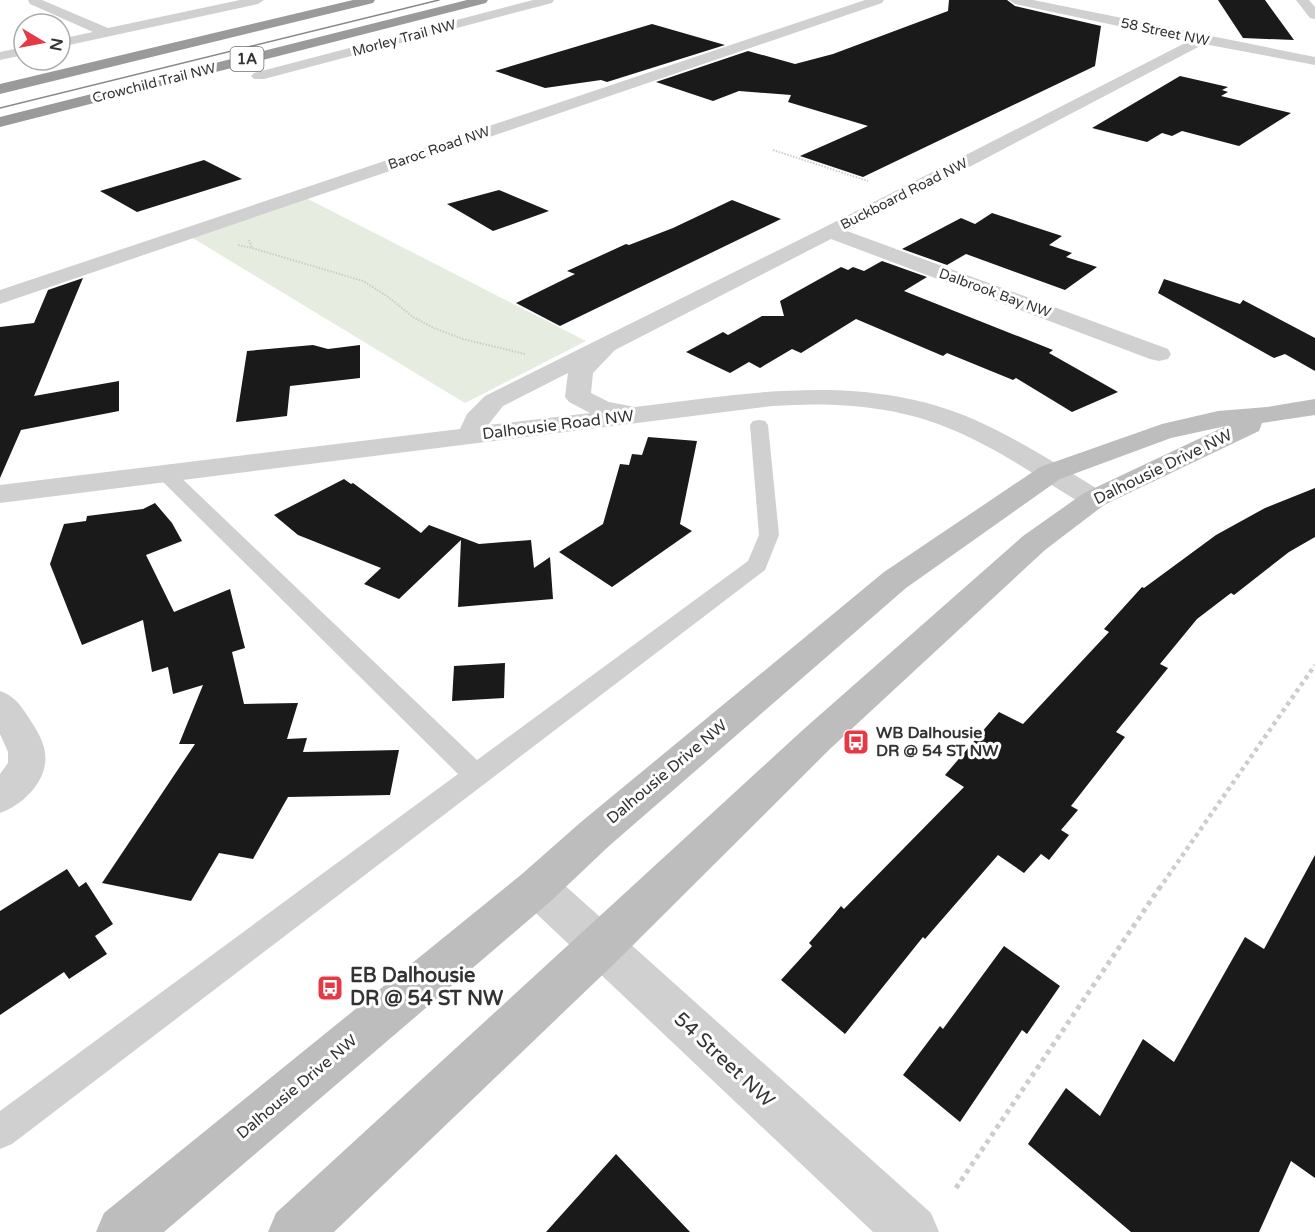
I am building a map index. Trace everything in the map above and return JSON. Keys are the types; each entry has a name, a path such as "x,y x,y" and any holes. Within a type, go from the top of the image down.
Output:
{"highway":[{"name":"Crowchild Trail NW","path":"0,89 369,0"},
{"name":"Crowchild Trail NW","path":"4,121 482,0"},
{"path":"0,77 137,47 200,39"}],"street":[{"path":"72,40 258,0"},
{"name":"Morley Trail NW","path":"259,76 548,0"},
{"name":"Baroc Road NW","path":"0,297 878,0"},
{"name":"58 Street NW","path":"1015,0 1201,40 1315,61"},
{"path":"34,1 107,33"},
{"path":"1308,3 1315,15"},
{"name":"Buckboard Road NW","path":"471,435 476,420 494,400 830,232 1201,40"},
{"name":"Dalbrook Bay NW","path":"830,232 1159,354"},
{"name":"Buckboard Road NW","path":"606,346 581,371 578,397 604,410 658,413"},
{"name":"Dalhousie Road NW","path":"0,494 797,396 875,401 915,409 963,425 1094,499"},
{"name":"Dalhousie Drive NW","path":"123,1232 537,887 604,826 895,580 1050,473 1162,432 1218,419 1267,416 1315,407"},
{"name":"Dalhousie Drive NW","path":"295,1232 601,946 826,730 1034,543 1094,499 1267,416"},
{"path":"0,705 24,739 28,751 26,765 18,780 0,797"},
{"name":"54 Street NW","path":"537,887 912,1232"}],"lane":[{"path":"0,1132 757,565 769,535 759,425"},
{"path":"166,474 477,776"}],"path":[{"path":"773,150 875,184"},
{"path":"248,234 252,248 363,281 387,296 413,317 434,328 463,339 535,357"},
{"path":"956,1188 1059,1033 1315,665"}],"shaded area":[{"path":"306,198 586,341 465,403 191,237"}],"building":[{"path":"949,0 1007,0 1015,6 1101,26 1095,66 863,177 800,156 868,126 788,102 791,95 739,91 713,101 656,82 748,51 795,64 833,54 948,11"},
{"path":"1218,0 1265,0 1294,40 1243,38"},
{"path":"652,24 725,45 607,82 601,80 545,88 495,71"},
{"path":"1180,76 1228,87 1222,90 1228,92 1221,96 1291,113 1239,146 1182,131 1172,136 1162,133 1147,142 1092,128"},
{"path":"204,160 242,179 137,212 100,191"},
{"path":"499,190 549,211 493,231 447,204"},
{"path":"732,200 781,219 560,326 516,303 575,274 567,271 626,244 629,245 673,228"},
{"path":"992,213 1062,236 1049,245 1072,253 1066,257 1097,267 1065,290 966,254 947,265 902,249 961,218 975,224"},
{"path":"882,261 927,277 904,291 1053,350 1049,353 1118,392 1072,412 1016,378 1013,380 947,353 943,356 856,319 801,353 792,349 760,368 749,362 730,373 686,352 723,332 728,335 762,316 784,316 780,301 841,267 848,270 853,267 864,271"},
{"path":"83,278 34,396 119,381 119,411 21,430 0,478 0,327 34,323 48,290"},
{"path":"1164,279 1240,304 1243,300 1315,338 1315,371 1285,354 1274,358 1158,293"},
{"path":"313,345 328,349 360,345 360,378 290,386 287,416 236,422 247,351"},
{"path":"648,437 697,441 680,524 692,531 612,587 559,552 603,524 620,464 629,465 632,454 642,455"},
{"path":"344,479 353,483 421,533 429,525 479,544 531,540 534,568 550,557 553,599 458,607 461,540 399,599 364,584 381,568 298,535 274,515"},
{"path":"1315,488 1315,537 1289,552 1234,595 1231,593 1197,619 1160,664 1168,668 1116,732 1125,737 1071,806 1078,810 1061,830 1069,835 1049,860 1041,854 1024,873 998,855 925,939 923,937 845,1034 781,980 812,946 809,943 841,906 844,909 964,787 945,775 999,712 1023,724 1109,632 1104,629 1142,587 1144,588 1216,535 1265,508"},
{"path":"155,503 172,523 182,541 146,555 174,612 230,589 245,648 232,652 244,704 298,703 287,739 307,738 303,752 399,750 390,795 288,797 253,859 219,853 191,901 102,883 195,744 179,744 203,685 173,694 168,667 152,672 143,620 82,645 50,564 64,524 86,521 87,516 143,509"},
{"path":"505,663 504,698 452,701 454,666"},
{"path":"1315,855 1315,1178 1291,1161 1259,1232 1131,1232 1028,1144 1066,1088 1100,1116 1143,1039 1174,1062 1245,937 1264,949"},
{"path":"67,869 79,887 86,882 113,924 95,936 107,954 69,979 64,972 0,1015 0,911"},
{"path":"1004,946 1060,986 1027,1034 1022,1030 960,1122 903,1075 940,1026 943,1029"},
{"path":"616,1154 690,1232 546,1232"}],"tram line":[{"path":"0,108 439,0"}],"place":[{"name":"WB Dalhousie DR @ 54 ST NW","path":"856,742"},
{"name":"EB Dalhousie DR @ 54 ST NW","path":"330,988"}]}
